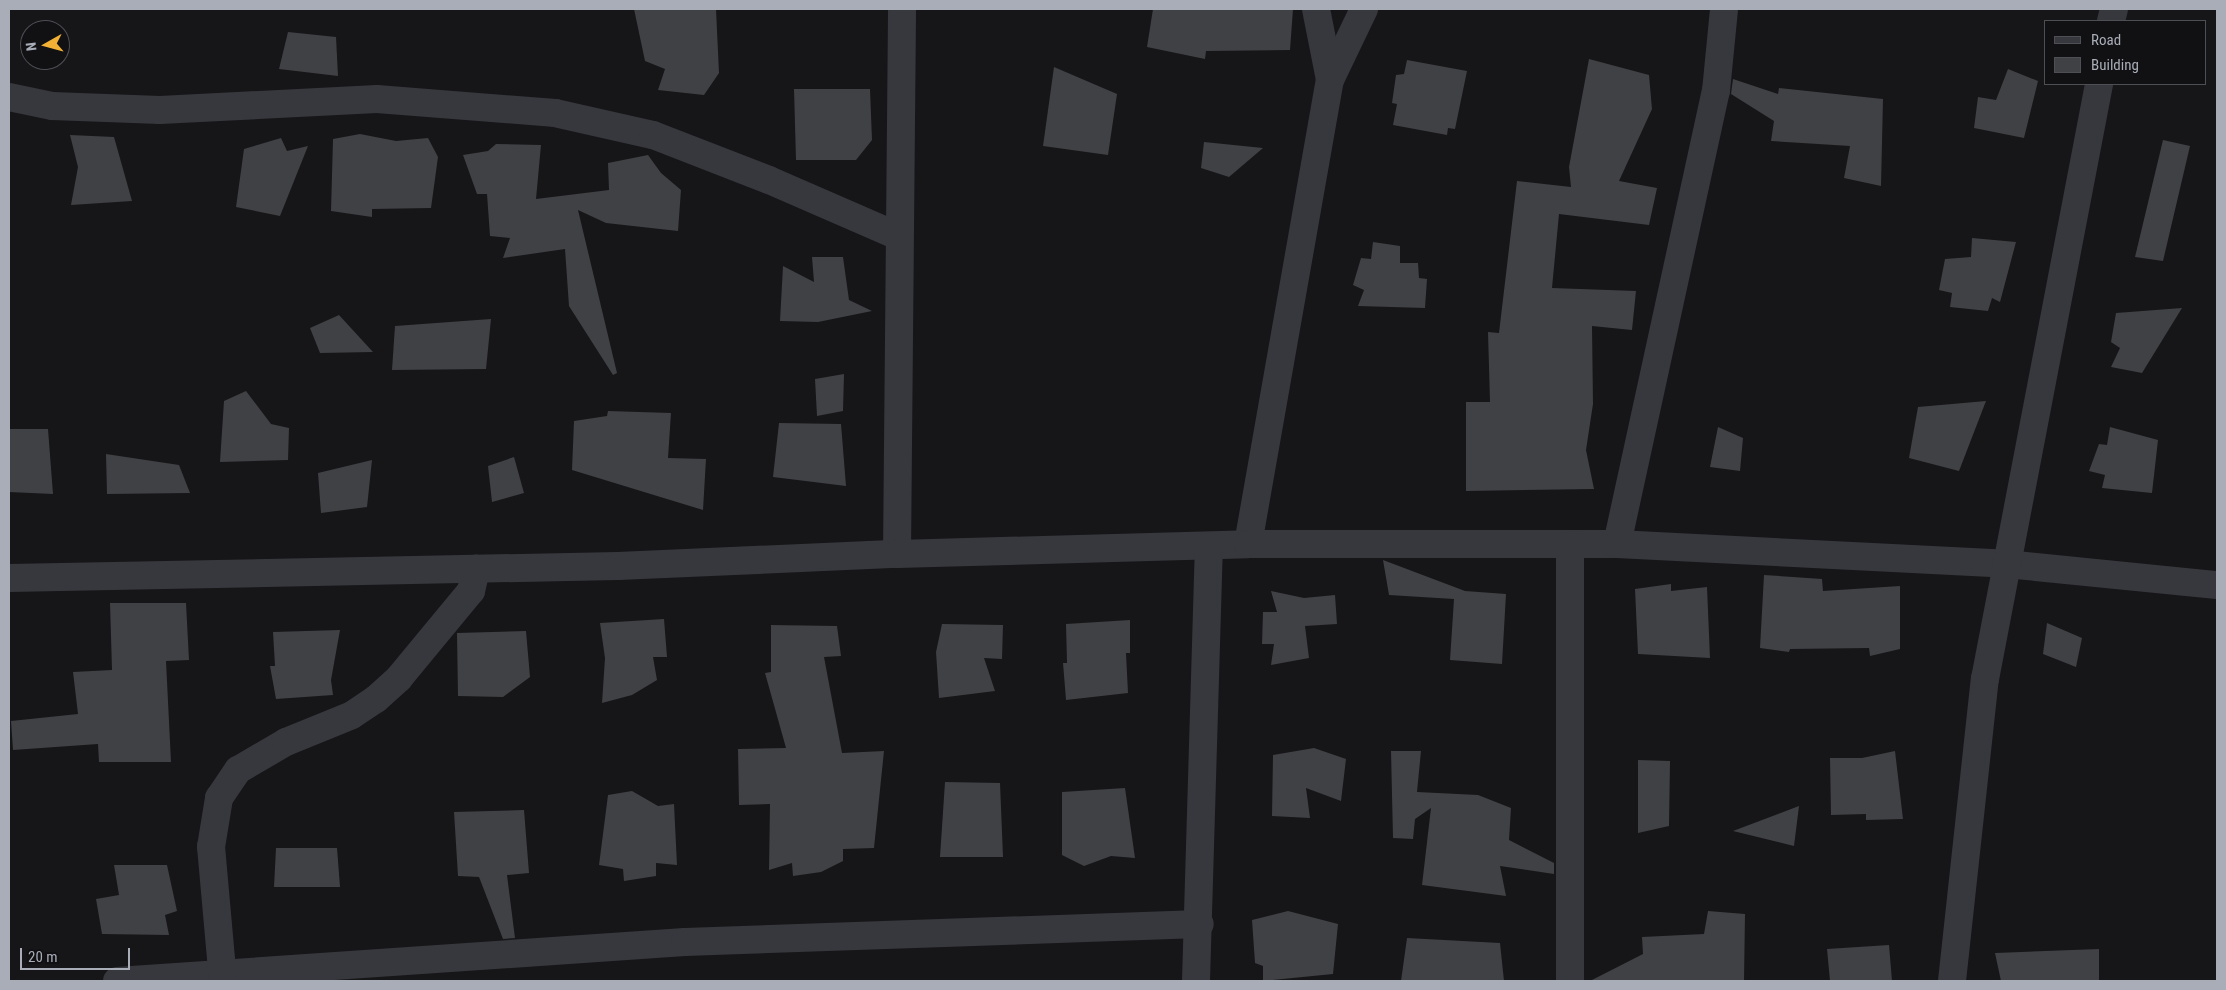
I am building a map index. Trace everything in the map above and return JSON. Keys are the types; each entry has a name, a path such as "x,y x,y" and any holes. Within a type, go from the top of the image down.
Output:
{"street":[{"path":"897,554 898,236 902,9"},
{"path":"1316,9 1330,80"},
{"path":"1248,544 1330,80 1364,9"},
{"path":"1617,544 1716,91 1724,9"},
{"path":"1952,981 1985,678 2099,85"},
{"path":"9,97 52,106 160,110 378,99 555,113 653,135 898,236"},
{"path":"9,578 476,569 1248,544 1617,544 2006,564 2217,585"},
{"path":"1570,545 1570,981"},
{"path":"1196,981 1200,924 1209,546"},
{"path":"223,977 211,847 219,798 238,770 286,742 352,715 376,699 399,678 471,591 476,569"},
{"path":"117,981 223,977 685,942 1200,924"}],"building":[{"path":"634,9 716,9 719,73 704,95 658,90 665,69 645,61"},
{"path":"1153,9 1293,9 1290,50 1206,51 1205,59 1147,47"},
{"path":"288,32 336,37 338,76 279,69"},
{"path":"1589,59 1649,75 1652,109 1619,181 1657,188 1649,225 1559,214 1552,288 1636,291 1632,330 1592,326 1593,404 1586,450 1594,489 1466,491 1466,402 1490,402 1488,332 1499,333 1517,181 1571,187 1569,167"},
{"path":"1407,60 1467,71 1455,129 1448,128 1447,135 1393,125 1397,104 1392,103 1396,75 1404,74"},
{"path":"1054,67 1117,94 1108,155 1043,146"},
{"path":"2008,69 2038,81 2024,138 1974,128 1978,97 1996,100"},
{"path":"1733,79 1778,94 1779,88 1883,99 1881,186 1844,178 1850,146 1771,141 1774,121 1731,94"},
{"path":"794,89 870,89 872,140 856,160 796,160"},
{"path":"360,134 396,141 428,138 438,157 431,208 372,209 372,217 331,211 333,139"},
{"path":"70,135 114,137 132,201 71,205 78,167"},
{"path":"281,138 287,151 308,146 280,216 236,207 244,149"},
{"path":"2163,140 2190,146 2163,261 2135,257"},
{"path":"1204,142 1263,148 1229,177 1201,168"},
{"path":"496,144 541,145 536,199 609,190 608,163 648,155 661,173 681,190 678,231 606,223 578,210 617,373 613,375 569,306 565,249 503,258 510,238 490,236 487,194 477,194 463,155 488,151"},
{"path":"1972,238 2016,242 2000,302 1992,298 1988,311 1950,307 1952,293 1939,290 1945,259 1971,257"},
{"path":"1373,242 1400,246 1400,263 1418,263 1419,278 1427,279 1425,308 1358,306 1364,290 1353,285 1361,258 1371,259"},
{"path":"812,257 843,257 849,300 872,311 818,322 780,321 783,266 814,282"},
{"path":"2182,308 2142,373 2111,367 2120,348 2111,342 2116,313"},
{"path":"339,315 373,352 320,353 310,328"},
{"path":"491,319 486,369 392,370 395,326"},
{"path":"844,374 843,411 817,416 815,379"},
{"path":"246,391 271,424 289,428 288,460 220,462 224,401"},
{"path":"1986,401 1959,471 1909,458 1918,407"},
{"path":"608,411 671,413 668,458 706,459 703,510 572,470 574,421 607,416"},
{"path":"779,423 841,424 846,486 773,477"},
{"path":"1718,427 1743,438 1740,471 1710,467"},
{"path":"2110,427 2158,440 2152,493 2102,488 2105,475 2089,471 2099,444 2107,445"},
{"path":"9,429 48,429 53,494 9,492"},
{"path":"106,454 179,465 190,493 107,494"},
{"path":"514,457 524,493 492,502 488,466"},
{"path":"372,460 367,507 321,513 318,473"},
{"path":"1383,560 1465,591 1506,594 1502,664 1450,660 1454,599 1389,595"},
{"path":"1764,575 1822,579 1823,591 1900,586 1900,649 1870,656 1869,648 1790,649 1789,652 1760,648"},
{"path":"1671,584 1671,591 1707,587 1710,658 1638,654 1635,589"},
{"path":"1271,591 1304,598 1335,595 1337,624 1305,626 1309,658 1271,665 1274,644 1262,644 1263,612 1277,612"},
{"path":"110,603 186,603 189,660 166,661 171,762 99,762 98,744 13,750 11,721 78,714 73,672 112,670"},
{"path":"664,619 667,657 653,657 657,680 632,695 602,703 605,658 600,623"},
{"path":"1130,620 1130,653 1126,653 1128,693 1066,700 1063,663 1067,663 1066,624"},
{"path":"2047,623 2082,638 2076,667 2043,654"},
{"path":"942,624 1003,625 1002,659 984,658 995,691 939,698 936,652"},
{"path":"771,625 837,626 841,656 824,657 842,753 884,751 874,848 843,849 843,861 821,872 793,876 792,863 769,870 770,804 739,805 738,749 786,748 765,673 771,672"},
{"path":"340,630 331,680 333,695 276,699 270,666 275,666 273,632"},
{"path":"526,631 530,677 503,697 458,696 457,633"},
{"path":"1314,748 1346,759 1341,801 1306,788 1310,818 1272,816 1273,755"},
{"path":"1391,751 1421,751 1417,792 1478,795 1511,808 1509,840 1554,863 1554,874 1500,866 1506,896 1422,885 1431,808 1415,819 1413,839 1393,838"},
{"path":"1895,751 1903,819 1866,820 1866,814 1831,815 1830,758 1862,758"},
{"path":"1638,760 1670,761 1669,826 1638,833"},
{"path":"945,782 1000,783 1003,857 940,857"},
{"path":"1125,788 1135,858 1111,856 1084,866 1062,855 1062,792"},
{"path":"632,791 658,806 674,804 677,865 656,863 656,876 624,881 623,869 599,865 608,795"},
{"path":"1799,806 1794,846 1733,831"},
{"path":"524,810 529,873 507,875 515,938 503,939 479,877 458,876 454,812"},
{"path":"276,848 337,848 340,887 274,887"},
{"path":"114,865 167,865 177,911 165,915 169,935 102,934 96,899 119,895"},
{"path":"1288,911 1338,924 1333,974 1263,981 1263,966 1255,963 1252,920"},
{"path":"1708,911 1745,914 1744,981 1590,981 1643,954 1642,937 1704,934"},
{"path":"1407,938 1500,943 1504,981 1401,981"},
{"path":"1889,945 1892,981 1830,981 1827,949"},
{"path":"2099,949 2099,981 2001,981 1995,953"}]}
